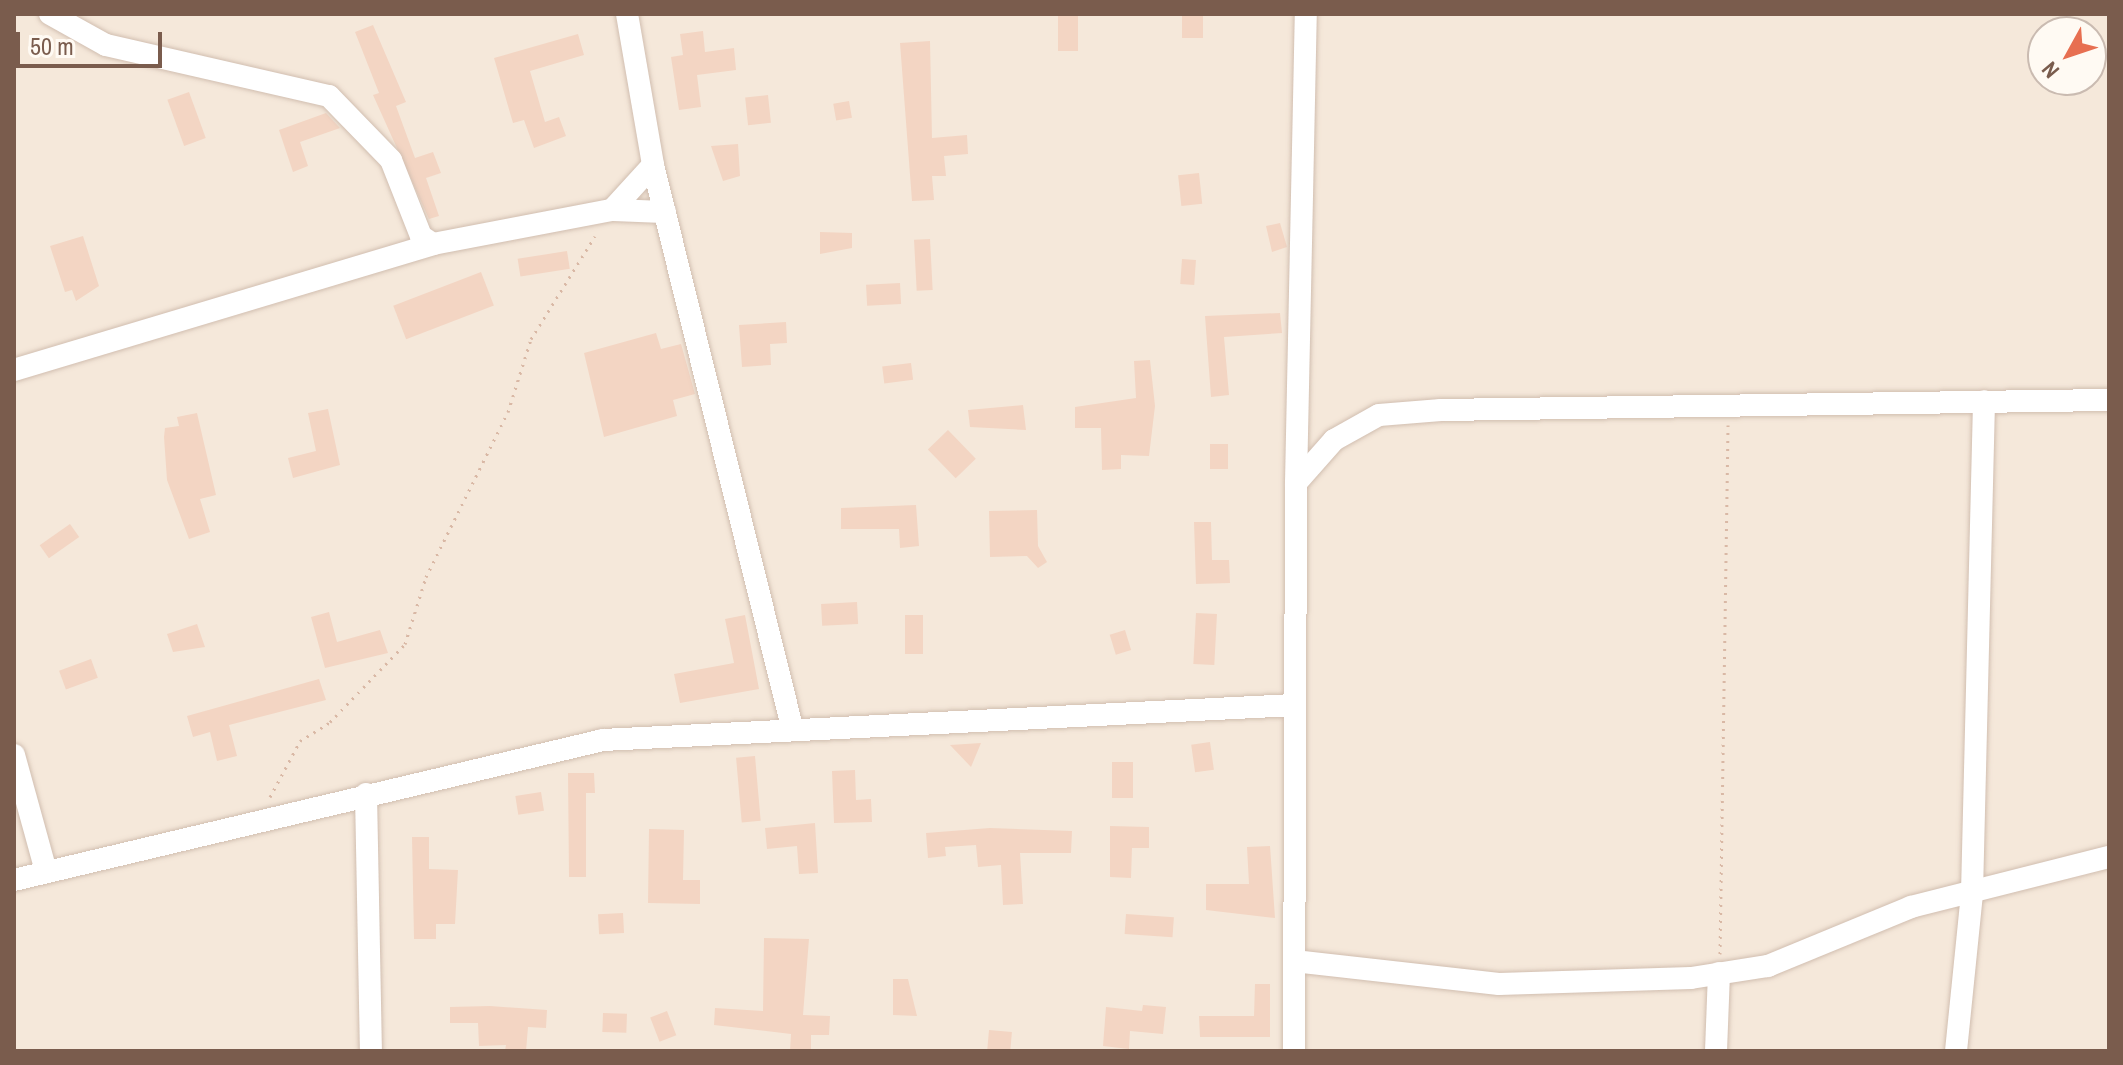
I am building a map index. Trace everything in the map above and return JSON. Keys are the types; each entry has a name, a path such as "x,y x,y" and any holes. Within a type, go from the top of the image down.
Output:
{"street":[{"path":"50,14 106,45 329,96 391,160 421,236 433,244"},
{"path":"627,14 653,165 792,727"},
{"path":"1294,1051 1293,705 1306,14"},
{"path":"612,210 653,165"},
{"path":"14,370 433,244 612,210 665,212"},
{"path":"1296,483 1334,440 1379,415 1729,405 2109,400"},
{"path":"1956,1051 1972,893 1984,401"},
{"path":"14,880 259,818 603,740 792,727 1293,705"},
{"path":"14,755 46,871"},
{"path":"366,794 371,1051"},
{"path":"1294,961 1499,984 1719,973 1798,957 1871,921 2109,857"},
{"path":"1716,1051 1719,973"}],"path":[{"path":"259,818 300,741 330,722 405,644 426,577 508,412 531,339 612,210"},
{"path":"1719,973 1729,405"}],"shaded area":[{"path":"14,14 2109,14 2109,1051 14,1051"}],"building":[{"path":"1058,14 1078,14 1078,51 1058,51"},
{"path":"1182,14 1203,14 1203,38 1182,38"},
{"path":"373,25 406,102 396,106 415,158 433,152 441,173 426,178 439,216 429,219 373,95 379,93 355,32"},
{"path":"703,31 705,52 734,48 736,70 697,75 701,107 679,110 671,57 683,55 680,34"},
{"path":"578,34 584,55 530,71 545,122 559,117 566,136 534,148 524,120 513,123 494,58"},
{"path":"930,41 932,138 967,135 968,154 944,156 946,176 932,176 934,200 912,201 900,43"},
{"path":"189,92 206,138 184,146 167,100"},
{"path":"768,95 771,123 748,125 745,97"},
{"path":"849,101 852,118 836,121 833,104"},
{"path":"326,113 340,128 300,142 308,166 293,172 279,130"},
{"path":"738,144 740,176 723,181 711,146"},
{"path":"1199,173 1202,204 1181,206 1178,175"},
{"path":"1280,223 1287,247 1272,252 1266,226"},
{"path":"820,232 852,233 852,248 820,254"},
{"path":"83,236 99,286 76,301 72,290 65,292 50,246"},
{"path":"930,239 933,290 917,291 914,240"},
{"path":"567,251 570,269 520,277 518,259"},
{"path":"1182,259 1196,260 1194,285 1180,284"},
{"path":"481,272 494,306 406,339 393,306"},
{"path":"900,283 901,304 867,306 866,285"},
{"path":"1280,313 1282,333 1224,337 1229,395 1211,397 1205,316"},
{"path":"786,322 787,343 770,344 771,365 742,367 739,325"},
{"path":"656,333 661,349 681,344 695,394 673,400 677,416 604,437 584,353"},
{"path":"1150,360 1155,406 1149,456 1121,455 1121,469 1102,470 1101,428 1075,428 1075,407 1136,398 1134,361"},
{"path":"911,363 913,380 884,383 882,367"},
{"path":"1023,405 1026,430 970,427 968,410"},
{"path":"328,409 340,465 293,478 288,458 316,451 308,413"},
{"path":"197,413 216,495 200,499 210,532 189,539 167,480 164,437 165,428 179,426 177,417"},
{"path":"948,430 976,459 956,478 928,449"},
{"path":"1210,444 1228,444 1228,469 1210,469"},
{"path":"916,505 919,546 900,548 899,529 841,529 841,508"},
{"path":"1037,510 1038,546 1047,562 1038,568 1027,556 990,557 989,511"},
{"path":"1194,522 1211,522 1212,560 1229,560 1230,583 1196,584"},
{"path":"70,524 79,537 49,558 40,545"},
{"path":"857,602 858,624 822,626 821,604"},
{"path":"329,612 337,642 380,630 388,653 325,668 311,617"},
{"path":"1196,613 1217,614 1214,665 1193,664"},
{"path":"745,615 759,689 680,703 674,674 734,663 725,619"},
{"path":"905,615 923,615 923,654 905,654"},
{"path":"197,624 205,647 173,652 167,634"},
{"path":"1125,630 1131,650 1116,655 1110,635"},
{"path":"91,659 98,678 66,689 59,671"},
{"path":"319,679 326,700 229,725 237,756 217,761 210,732 193,737 187,716"},
{"path":"1210,742 1214,770 1195,772 1191,745"},
{"path":"981,743 971,767 950,745"},
{"path":"755,756 761,821 742,822 736,758"},
{"path":"1112,762 1133,762 1133,798 1112,798"},
{"path":"855,770 856,800 871,799 872,822 834,823 832,771"},
{"path":"568,773 594,773 595,793 586,793 586,877 569,877"},
{"path":"541,792 544,811 518,815 515,796"},
{"path":"815,823 818,873 799,874 797,846 767,849 765,828"},
{"path":"1110,826 1149,827 1149,848 1132,848 1131,878 1110,877"},
{"path":"990,828 1072,831 1071,853 1020,853 1023,904 1003,905 1001,865 978,867 976,845 945,847 946,856 928,858 926,833"},
{"path":"649,829 684,830 683,880 700,880 700,904 648,903"},
{"path":"412,837 429,837 429,869 458,870 455,924 436,924 436,939 414,939"},
{"path":"1270,846 1275,918 1206,910 1206,884 1249,884 1247,847"},
{"path":"623,913 624,933 599,934 598,914"},
{"path":"1126,914 1174,917 1172,937 1125,934"},
{"path":"764,938 809,939 803,1015 830,1016 829,1035 811,1035 811,1051 790,1051 791,1034 714,1025 715,1008 763,1011"},
{"path":"893,979 908,979 917,1016 893,1015"},
{"path":"1255,984 1270,984 1270,1037 1200,1037 1199,1016 1254,1016"},
{"path":"1143,1005 1166,1007 1163,1034 1130,1031 1129,1049 1103,1046 1106,1007 1142,1011"},
{"path":"450,1007 547,1010 546,1028 528,1027 526,1051 505,1051 506,1045 479,1046 478,1023 450,1023"},
{"path":"667,1011 676,1035 660,1042 650,1017"},
{"path":"603,1013 627,1014 626,1033 602,1032"},
{"path":"989,1030 1012,1032 1010,1051 987,1051"}]}
